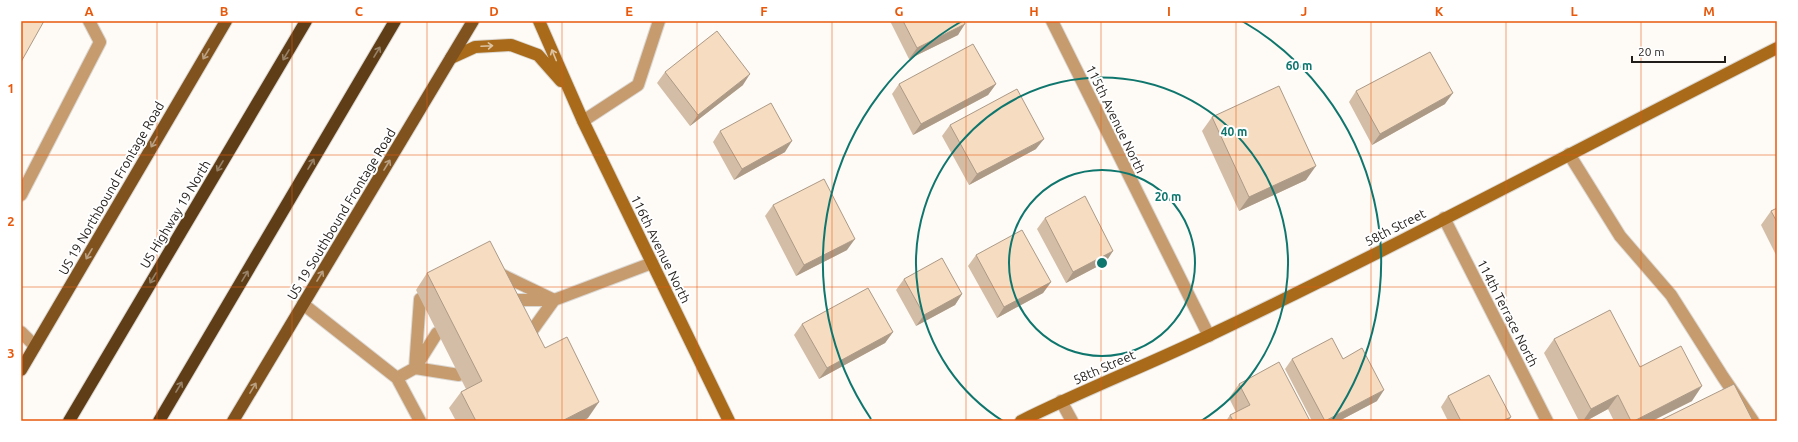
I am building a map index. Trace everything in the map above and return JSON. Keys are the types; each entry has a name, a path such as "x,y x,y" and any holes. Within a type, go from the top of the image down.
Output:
{"highway":[{"name":"US Highway 19 North","path":"69,421 306,21"},
{"path":"159,421 396,21"}],"main road":[{"name":"US 19 Northbound Frontage Road","path":"21,370 226,21"},
{"name":"US 19 Southbound Frontage Road","path":"233,421 473,21"}],"street":[{"path":"21,195 100,42 89,21"},
{"name":"116th Avenue North","path":"539,21 583,121 729,421"},
{"path":"583,121 638,85 659,21"},
{"name":"115th Avenue North","path":"1052,21 1209,336"},
{"name":"116th Avenue North","path":"451,58 475,47 511,45 538,54 568,89"},
{"name":"58th Street","path":"1021,421 1061,401 1209,336 1777,48"},
{"path":"1569,154 1620,236 1671,295 1753,421"},
{"name":"114th Terrace North","path":"1444,218 1547,421"},
{"path":"501,300 554,300 652,263"},
{"path":"483,266 554,300"},
{"path":"415,368 420,299"},
{"path":"523,343 554,300"},
{"path":"303,304 397,378 420,421"},
{"path":"21,332 35,346"},
{"path":"397,378 415,368 438,332"},
{"path":"415,368 459,375"},
{"path":"1061,401 1072,421"}],"building":[{"path":"21,21 44,21 21,62"},
{"path":"903,21 964,21 965,24 917,48"},
{"path":"717,31 750,74 698,115 665,72"},
{"path":"973,44 996,84 921,124 899,84"},
{"path":"1430,52 1453,93 1380,134 1356,91"},
{"path":"1279,86 1316,166 1249,197 1212,117"},
{"path":"1017,89 1044,139 977,174 950,125"},
{"path":"771,103 792,141 742,169 720,131"},
{"path":"824,179 855,239 804,265 773,205"},
{"path":"1085,196 1113,251 1073,272 1045,218"},
{"path":"1777,208 1777,222 1771,211"},
{"path":"1022,230 1051,282 1004,307 976,255"},
{"path":"490,241 545,348 567,337 599,402 562,421 476,421 461,392 482,381 427,273"},
{"path":"942,258 962,294 924,315 904,279"},
{"path":"868,288 893,332 827,368 802,324"},
{"path":"1610,310 1640,367 1681,346 1702,386 1634,421 1631,421 1618,395 1591,409 1554,339"},
{"path":"1332,338 1343,359 1362,348 1384,390 1325,421 1292,359"},
{"path":"1279,362 1310,421 1233,421 1230,415 1250,405 1239,384"},
{"path":"1489,375 1511,417 1502,421 1461,421 1448,396"},
{"path":"1734,384 1753,421 1659,421"}]}
